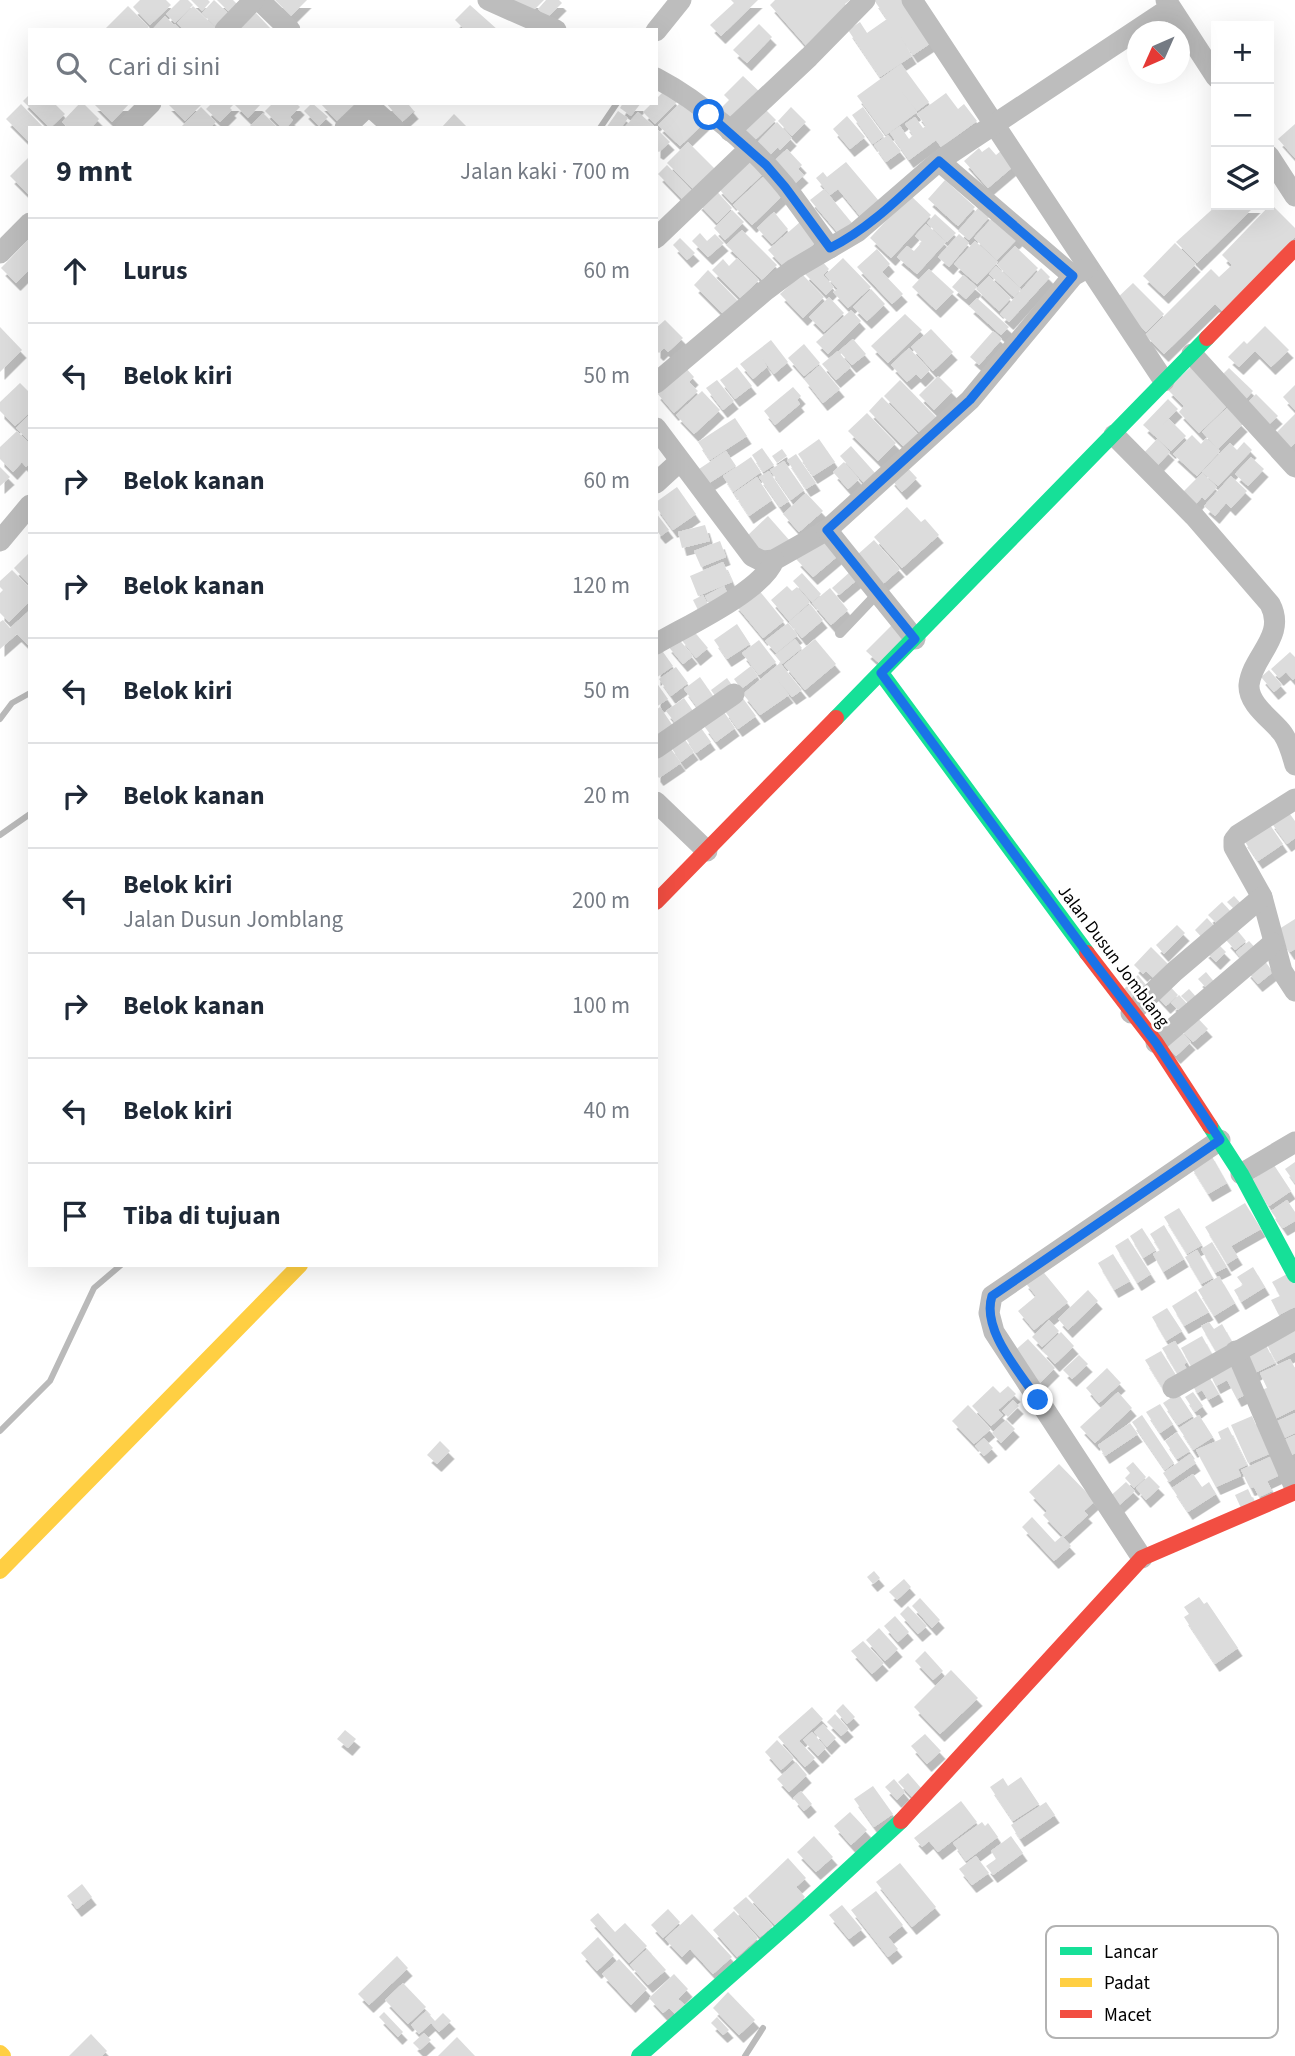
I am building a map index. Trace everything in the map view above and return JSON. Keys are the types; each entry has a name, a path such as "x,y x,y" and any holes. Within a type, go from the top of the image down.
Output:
{"street":[{"path":"488,0 551,28"},
{"path":"658,29 681,0"},
{"path":"730,131 865,0"},
{"path":"912,0 994,125 1080,272 1164,381"},
{"path":"227,28 252,1 287,28"},
{"path":"658,381 766,290 858,232 939,161 1168,4 1211,69"},
{"path":"658,79 730,131 749,149 785,187 830,248"},
{"path":"128,126 149,105"},
{"path":"347,126 366,105"},
{"path":"368,105 392,126"},
{"path":"658,236 749,149"},
{"path":"939,161 1080,272"},
{"path":"1274,164 1295,196"},
{"path":"0,253 27,230"},
{"path":"658,900 1295,248"},
{"path":"658,431 752,556 762,561 774,560 827,530 970,400 1080,272"},
{"path":"1192,354 1295,467"},
{"path":"1114,435 1194,516 1275,614 1276,626 1249,683 1250,694 1284,736 1295,765"},
{"path":"658,481 680,461"},
{"path":"0,541 28,507"},
{"path":"827,530 915,639"},
{"path":"658,643 750,589 766,574 774,560"},
{"name":"Jalan Dusun Jomblang","path":"881,673 1131,1013 1156,1043 1241,1174 1295,1275"},
{"path":"658,747 734,694"},
{"path":"1295,799 1244,830 1234,840 1234,847 1262,897 1282,971 1295,991"},
{"path":"658,804 707,851"},
{"path":"1131,1013 1175,971 1262,897"},
{"path":"1156,1043 1273,943"},
{"path":"1142,1558 994,1332 989,1304 992,1296 1220,1140"},
{"path":"1241,1174 1295,1142"},
{"path":"0,1571 298,1267"},
{"path":"1173,1388 1295,1319"},
{"path":"639,2056 904,1818 1142,1558 1295,1490 1236,1352"}],"lane":[{"path":"840,633 878,593"}],"building":[{"path":"140,0 166,0 171,5 150,25 133,7"},
{"path":"180,0 188,0 193,5 175,23 166,14"},
{"path":"191,0 208,0 210,2 202,11"},
{"path":"214,0 230,15 217,28 202,13"},
{"path":"217,0 233,0 239,6 231,14"},
{"path":"275,0 307,0 291,16"},
{"path":"506,0 544,0 529,15"},
{"path":"546,0 559,0 562,3 547,18 538,9"},
{"path":"731,0 758,0 721,36 710,25 734,3"},
{"path":"775,0 850,0 845,4 848,8 809,49 770,5"},
{"path":"874,0 905,0 934,41 913,55 900,36 912,56 880,77 848,30 860,22 867,33 887,19"},
{"path":"470,5 496,28 463,28 455,20"},
{"path":"128,6 149,27 148,28 106,28"},
{"path":"193,6 216,28 182,28 177,23"},
{"path":"256,13 270,28 241,28"},
{"path":"165,16 179,28 154,28"},
{"path":"759,24 772,37 747,63 733,50"},
{"path":"901,64 929,102 917,111 898,87 917,112 886,135 857,96"},
{"path":"743,76 763,95 730,128 715,114 729,100 724,95"},
{"path":"665,90 677,102 655,124 643,112 650,105 658,105 658,97"},
{"path":"946,93 958,109 964,104 977,121 941,147 936,140 909,160 890,133 900,126 909,139 913,135 905,124 915,117 923,128 926,126 917,114"},
{"path":"28,96 28,105 56,105 65,114 52,126 48,126 23,101"},
{"path":"683,100 705,122 680,146 658,125"},
{"path":"21,104 42,126 28,126 28,141 6,119"},
{"path":"760,104 776,120 755,140 740,125"},
{"path":"78,105 85,105 99,119 93,126 66,126 62,122"},
{"path":"95,105 128,105 112,122"},
{"path":"169,105 201,105 185,121"},
{"path":"210,105 233,105 230,108 232,110 220,122 206,109"},
{"path":"235,105 260,105 248,118"},
{"path":"271,105 300,107 290,117 293,120 288,126 280,126 265,111"},
{"path":"310,105 314,105 328,117 319,126 304,111"},
{"path":"322,105 357,106 339,123"},
{"path":"388,105 409,105 414,111 402,122"},
{"path":"622,105 639,105 631,116 620,108"},
{"path":"201,107 216,122 212,126 182,126"},
{"path":"791,107 806,122 792,136 778,121"},
{"path":"863,107 884,136 873,144 852,115"},
{"path":"618,111 628,118 622,126 607,126"},
{"path":"638,112 654,126 626,126"},
{"path":"263,113 276,126 250,126"},
{"path":"454,114 466,126 443,126"},
{"path":"847,116 865,137 850,149 833,129"},
{"path":"777,122 792,138 768,157 756,144"},
{"path":"1295,124 1295,158 1278,139"},
{"path":"658,130 670,142 658,151"},
{"path":"888,135 901,151 886,162 874,145"},
{"path":"688,142 719,173 698,194 667,163"},
{"path":"989,147 996,155 1002,150 1015,165 988,188 964,161 979,148 982,152"},
{"path":"787,149 802,165 798,169 804,175 791,187 770,165"},
{"path":"748,157 764,173 732,203 717,187"},
{"path":"28,158 28,194 10,176"},
{"path":"846,162 879,201 860,216 838,189 830,195 816,178 823,172 827,177"},
{"path":"667,165 696,195 687,204 658,174"},
{"path":"764,176 783,195 752,225 733,205"},
{"path":"945,180 975,207 958,226 928,199"},
{"path":"713,187 732,208 717,223 697,202"},
{"path":"824,189 852,223 839,234 810,200"},
{"path":"910,195 931,215 891,258 870,238"},
{"path":"979,207 990,216 969,240 958,231"},
{"path":"1274,207 1295,228 1295,237 1223,312 1215,304 1164,354 1145,335 1211,269 1219,277 1232,265 1222,255 1265,210 1274,210"},
{"path":"732,210 744,222 725,240 714,228"},
{"path":"1211,210 1251,210 1197,263 1176,242"},
{"path":"774,212 788,229 772,244 757,228"},
{"path":"935,214 956,233 947,242 927,223"},
{"path":"995,215 1019,237 997,260 974,238"},
{"path":"800,222 817,241 786,269 768,250"},
{"path":"926,224 946,242 917,274 897,257 907,246 914,251 922,242 915,236"},
{"path":"742,230 777,265 762,280 726,245"},
{"path":"700,233 707,241 715,234 724,243 708,257 692,241"},
{"path":"959,234 969,243 949,267 938,257"},
{"path":"680,238 695,253 687,260 673,245"},
{"path":"28,240 28,271 16,283 1,268"},
{"path":"975,241 998,262 977,284 954,264"},
{"path":"1175,243 1196,264 1164,296 1143,276"},
{"path":"1015,246 1038,268 1020,287 997,265"},
{"path":"877,249 890,264 882,272 903,294 892,304 857,267"},
{"path":"737,258 759,280 740,298 712,270 723,259 729,266"},
{"path":"819,258 829,269 823,275 834,287 826,295 804,273"},
{"path":"843,258 871,287 848,308 833,292 838,289 825,275"},
{"path":"996,266 1021,289 1014,297 989,274"},
{"path":"1041,268 1050,277 1009,322 1000,314"},
{"path":"929,269 954,292 936,310 912,287"},
{"path":"708,270 739,302 725,316 694,285"},
{"path":"802,274 824,297 803,318 780,294"},
{"path":"963,275 977,287 966,299 952,287"},
{"path":"989,276 1011,298 999,311 976,289"},
{"path":"1133,283 1164,314 1146,332 1115,300"},
{"path":"871,289 885,304 867,321 853,307"},
{"path":"829,297 844,313 824,332 809,317"},
{"path":"977,298 1009,327 1001,335 969,306"},
{"path":"851,310 861,321 828,354 816,342"},
{"path":"905,314 922,330 888,363 871,346"},
{"path":"665,320 683,338 668,352 664,348 658,352 658,326"},
{"path":"1265,326 1289,350 1271,367 1255,351 1239,367 1228,357 1244,341 1247,344"},
{"path":"0,327 22,350 0,372"},
{"path":"931,329 953,352 933,371 911,347"},
{"path":"993,331 1002,339 979,365 970,357"},
{"path":"853,339 866,354 852,365 839,351"},
{"path":"771,340 788,362 774,374 762,358 767,367 753,379 740,364"},
{"path":"804,344 820,363 804,376 788,358"},
{"path":"909,348 930,370 921,379 916,374 907,382 891,365"},
{"path":"838,351 851,367 836,380 822,364"},
{"path":"820,365 840,389 823,403 804,379"},
{"path":"1193,365 1220,394 1208,406 1220,395 1229,404 1199,433 1179,412 1184,406 1167,389"},
{"path":"684,366 694,377 689,382 698,391 674,413 658,394 658,390"},
{"path":"737,367 752,386 735,399 720,380"},
{"path":"1229,368 1253,391 1242,403 1218,379"},
{"path":"938,376 953,391 934,410 919,395"},
{"path":"717,380 734,401 723,410 706,388"},
{"path":"900,380 939,420 923,436 884,396"},
{"path":"20,383 28,391 28,414 15,426 0,411 0,402"},
{"path":"1295,385 1295,410 1283,397"},
{"path":"793,387 801,396 797,400 800,404 775,425 764,411"},
{"path":"702,391 720,410 694,434 676,415"},
{"path":"1256,394 1278,416 1266,427 1244,406"},
{"path":"882,397 920,436 906,449 869,411"},
{"path":"1168,399 1178,409 1159,428 1169,419 1186,436 1171,451 1143,425"},
{"path":"1227,408 1243,424 1218,449 1202,432"},
{"path":"867,413 896,443 878,461 848,431"},
{"path":"1295,414 1295,443 1288,450 1274,435"},
{"path":"28,416 28,440 16,428"},
{"path":"735,418 747,436 710,460 698,442"},
{"path":"17,431 28,442 28,465 26,467 22,462 13,472 0,459 0,447"},
{"path":"1192,435 1201,444 1206,438 1220,451 1197,476 1173,454"},
{"path":"819,439 835,462 813,476 798,454"},
{"path":"1157,439 1170,452 1154,469 1141,456"},
{"path":"1244,442 1252,450 1218,486 1202,472 1230,443 1237,450"},
{"path":"851,446 876,474 865,484 840,456"},
{"path":"762,448 774,465 763,472 752,455"},
{"path":"782,449 787,456 777,463 772,456"},
{"path":"726,451 736,466 709,483 699,469"},
{"path":"796,454 816,483 806,489 787,460"},
{"path":"751,457 761,472 733,492 723,476"},
{"path":"1251,457 1264,469 1248,486 1235,474"},
{"path":"784,461 804,490 791,500 770,470"},
{"path":"844,462 859,479 848,489 833,472"},
{"path":"904,464 917,478 902,492 890,478"},
{"path":"0,467 10,477 0,486"},
{"path":"769,471 789,501 780,507 759,477"},
{"path":"1202,473 1217,487 1205,500 1202,497 1194,506 1181,494"},
{"path":"1231,476 1247,491 1231,508 1226,503 1215,516 1204,506"},
{"path":"757,477 772,500 749,516 734,493"},
{"path":"677,487 696,514 673,530 658,510 658,501"},
{"path":"806,493 823,511 799,532 783,514"},
{"path":"907,507 921,522 925,519 939,535 902,568 874,537"},
{"path":"658,516 669,530 661,536 658,532"},
{"path":"768,516 790,541 764,557 746,537"},
{"path":"705,525 710,541 682,548 678,532"},
{"path":"823,536 839,555 813,577 796,559"},
{"path":"874,540 900,569 883,584 857,555"},
{"path":"720,541 726,557 701,567 694,551"},
{"path":"28,554 28,583 14,568"},
{"path":"723,562 732,582 698,596 690,576"},
{"path":"12,570 28,586 28,603 9,622 0,613 0,593 3,590 0,581"},
{"path":"851,571 858,579 839,595 832,588"},
{"path":"802,573 821,594 812,602 793,581"},
{"path":"724,586 730,599 712,609 705,596"},
{"path":"787,586 792,591 797,587 810,602 789,621 771,600"},
{"path":"830,588 848,610 831,625 812,603"},
{"path":"758,589 784,621 763,638 734,603"},
{"path":"703,595 711,610 701,616 693,600"},
{"path":"810,604 823,620 802,638 789,622"},
{"path":"28,612 28,645 17,634 0,649 0,622 3,620 10,628"},
{"path":"788,623 798,635 776,653 765,641"},
{"path":"737,624 750,644 727,659 714,640"},
{"path":"893,624 905,636 879,663 866,651"},
{"path":"692,629 708,648 696,658 680,638"},
{"path":"677,637 693,656 683,664 667,645"},
{"path":"795,639 802,648 782,664 775,655"},
{"path":"815,639 836,664 805,690 784,665"},
{"path":"759,640 776,662 759,675 742,653"},
{"path":"658,645 673,666 658,677"},
{"path":"1290,652 1295,657 1295,678 1293,680 1286,672 1279,678 1271,669"},
{"path":"780,663 802,690 792,697 776,678 789,695 760,715 743,694"},
{"path":"751,666 758,676 741,689 734,679"},
{"path":"676,667 688,683 671,696 659,679"},
{"path":"1269,670 1282,685 1274,692 1261,677"},
{"path":"700,677 716,700 700,711 684,689"},
{"path":"727,678 734,688 718,700 711,690"},
{"path":"658,685 668,699 658,706"},
{"path":"742,697 756,716 738,729 724,710"},
{"path":"684,698 693,711 676,724 666,711"},
{"path":"660,707 673,726 658,737"},
{"path":"724,712 735,728 716,742 704,726"},
{"path":"699,725 711,742 696,753 684,736"},
{"path":"683,737 694,752 681,762 670,746"},
{"path":"671,749 681,763 659,778 658,777 658,752"},
{"path":"1287,810 1295,821 1295,838 1287,844 1270,821"},
{"path":"1268,822 1283,844 1258,861 1243,839"},
{"path":"1234,896 1244,907 1238,913 1227,902"},
{"path":"1222,902 1234,915 1221,928 1208,915"},
{"path":"1207,918 1219,931 1206,942 1195,930"},
{"path":"1295,919 1295,949 1290,952 1276,931"},
{"path":"1177,925 1185,933 1164,954 1156,945"},
{"path":"1237,930 1246,941 1235,950 1226,940"},
{"path":"1215,941 1226,952 1216,962 1204,950"},
{"path":"1249,941 1259,952 1241,958 1236,952"},
{"path":"1151,947 1169,965 1159,983 1146,971 1143,974 1134,965"},
{"path":"1262,957 1273,972 1258,984 1246,970"},
{"path":"1206,972 1216,984 1209,991 1198,979"},
{"path":"1138,975 1150,990 1134,1007 1120,993"},
{"path":"1165,981 1178,995 1166,1006 1153,992"},
{"path":"1189,989 1199,1000 1192,1007 1181,996"},
{"path":"1179,995 1191,1008 1183,1015 1171,1003"},
{"path":"1193,1013 1208,1029 1193,1042 1178,1027"},
{"path":"1177,1027 1191,1042 1176,1056 1162,1041"},
{"path":"1210,1153 1227,1183 1208,1194 1190,1165"},
{"path":"1295,1162 1295,1183 1285,1169"},
{"path":"1274,1165 1291,1191 1269,1206 1252,1180"},
{"path":"1287,1200 1295,1212 1295,1221 1283,1228 1271,1211"},
{"path":"1245,1203 1261,1229 1231,1246 1238,1257 1227,1264 1205,1227"},
{"path":"1179,1208 1202,1245 1187,1254 1164,1217"},
{"path":"1164,1225 1184,1259 1163,1272 1153,1254 1160,1250 1150,1234"},
{"path":"1142,1228 1156,1250 1143,1258 1130,1236"},
{"path":"1128,1238 1151,1274 1137,1283 1115,1246"},
{"path":"1212,1242 1227,1267 1215,1273 1201,1249"},
{"path":"1197,1250 1213,1278 1201,1284 1185,1257"},
{"path":"1113,1254 1130,1281 1114,1290 1098,1263"},
{"path":"1253,1267 1265,1287 1241,1302 1234,1290 1243,1285 1237,1277"},
{"path":"1040,1268 1068,1302 1034,1330 1018,1311 1036,1296 1024,1281"},
{"path":"1289,1273 1295,1284 1295,1307 1279,1315 1271,1300 1280,1296 1272,1282"},
{"path":"1219,1276 1235,1303 1214,1316 1198,1290"},
{"path":"1088,1290 1098,1301 1068,1330 1058,1319"},
{"path":"1196,1291 1209,1312 1184,1326 1172,1306"},
{"path":"1167,1308 1182,1331 1166,1341 1152,1317"},
{"path":"1049,1320 1059,1331 1042,1347 1032,1337"},
{"path":"1209,1322 1214,1329 1222,1324 1235,1347 1219,1357 1201,1326"},
{"path":"1295,1326 1295,1352 1276,1362 1265,1341"},
{"path":"1061,1332 1074,1346 1055,1364 1042,1350"},
{"path":"1202,1336 1212,1354 1191,1366 1181,1348"},
{"path":"1028,1339 1055,1368 1040,1383 1012,1353"},
{"path":"1175,1341 1187,1362 1184,1364 1190,1375 1181,1380 1162,1348"},
{"path":"1266,1345 1275,1363 1253,1374 1241,1349"},
{"path":"1161,1351 1179,1380 1163,1389 1145,1360"},
{"path":"1079,1355 1088,1364 1072,1379 1063,1370"},
{"path":"1290,1359 1295,1368 1295,1409 1275,1419 1261,1390 1267,1388 1260,1373"},
{"path":"1231,1360 1249,1393 1237,1399 1227,1380 1216,1386 1209,1372"},
{"path":"1107,1368 1121,1383 1099,1403 1086,1388"},
{"path":"1207,1373 1219,1394 1208,1400 1202,1390 1197,1393 1191,1383"},
{"path":"993,1386 1000,1393 1008,1386 1016,1394 998,1410 1003,1415 991,1426 972,1406"},
{"path":"1118,1392 1132,1408 1095,1443 1080,1427"},
{"path":"1193,1392 1203,1406 1195,1412 1185,1397"},
{"path":"1178,1393 1193,1416 1178,1425 1163,1403"},
{"path":"1013,1400 1019,1406 1008,1417 1002,1411"},
{"path":"1160,1404 1173,1424 1160,1433 1146,1412"},
{"path":"968,1405 991,1429 974,1444 952,1421"},
{"path":"1295,1413 1295,1433 1280,1440 1273,1423"},
{"path":"1142,1415 1174,1463 1165,1470 1132,1422"},
{"path":"1199,1415 1213,1437 1193,1450 1179,1428"},
{"path":"1252,1416 1269,1454 1248,1463 1231,1425"},
{"path":"1006,1420 1015,1429 1001,1443 992,1433"},
{"path":"1130,1423 1138,1434 1105,1456 1098,1445"},
{"path":"1228,1427 1247,1465 1238,1469 1241,1476 1216,1487 1196,1450 1221,1439 1218,1432"},
{"path":"1177,1432 1190,1451 1177,1459 1165,1441"},
{"path":"1295,1435 1295,1453 1290,1456 1284,1440"},
{"path":"984,1438 993,1448 984,1456 975,1446"},
{"path":"440,1441 450,1451 437,1464 427,1455"},
{"path":"1190,1454 1196,1463 1169,1482 1163,1473"},
{"path":"1272,1456 1280,1475 1267,1481 1272,1491 1259,1497 1254,1487 1250,1488 1241,1470"},
{"path":"1133,1462 1146,1477 1134,1488 1125,1478 1130,1473 1126,1468"},
{"path":"1059,1464 1095,1501 1084,1511 1088,1515 1064,1537 1043,1515 1047,1511 1029,1492"},
{"path":"1193,1474 1202,1487 1209,1482 1216,1494 1188,1512 1172,1488"},
{"path":"1149,1476 1160,1487 1146,1500 1136,1488"},
{"path":"1126,1482 1135,1491 1115,1509 1106,1500"},
{"path":"1248,1489 1254,1502 1241,1508 1235,1495"},
{"path":"1032,1517 1055,1542 1062,1536 1071,1546 1054,1561 1022,1527"},
{"path":"874,1571 880,1578 873,1584 867,1577"},
{"path":"904,1579 911,1587 897,1600 889,1592"},
{"path":"1199,1597 1204,1604 1207,1602 1238,1648 1215,1664 1184,1617 1189,1614 1184,1607"},
{"path":"920,1598 940,1620 932,1628 912,1606"},
{"path":"908,1606 927,1626 918,1634 900,1614"},
{"path":"895,1616 909,1632 898,1642 884,1626"},
{"path":"879,1628 898,1649 885,1661 866,1640"},
{"path":"863,1641 884,1663 872,1674 851,1651"},
{"path":"925,1651 943,1671 933,1680 915,1661"},
{"path":"951,1670 978,1698 940,1734 914,1707"},
{"path":"843,1704 855,1717 847,1724 836,1711"},
{"path":"812,1707 823,1719 799,1741 815,1758 805,1767 778,1737"},
{"path":"835,1714 849,1729 841,1736 827,1722"},
{"path":"823,1724 836,1738 827,1747 814,1732"},
{"path":"345,1730 356,1739 348,1748 337,1739"},
{"path":"812,1732 826,1748 818,1756 803,1740"},
{"path":"925,1734 941,1751 927,1764 911,1746"},
{"path":"777,1740 794,1758 781,1770 765,1752"},
{"path":"796,1762 807,1775 789,1792 777,1779"},
{"path":"908,1773 921,1788 912,1797 898,1782"},
{"path":"1021,1777 1039,1804 1013,1821 990,1787 1003,1778 1008,1786"},
{"path":"894,1779 905,1792 897,1800 885,1787"},
{"path":"873,1786 893,1814 874,1827 854,1799"},
{"path":"801,1791 812,1804 804,1811 793,1798"},
{"path":"961,1801 977,1822 938,1852 929,1841 922,1847 914,1838"},
{"path":"1046,1802 1055,1815 1020,1839 1011,1825"},
{"path":"850,1812 867,1830 851,1845 834,1826"},
{"path":"982,1822 985,1826 988,1823 998,1837 966,1861 953,1843"},
{"path":"814,1836 833,1857 816,1872 797,1852"},
{"path":"1011,1836 1023,1853 993,1875 986,1866 996,1859 991,1851"},
{"path":"976,1856 989,1873 972,1885 959,1869"},
{"path":"788,1858 806,1878 796,1887 805,1897 775,1925 748,1896"},
{"path":"900,1863 936,1907 912,1927 876,1882"},
{"path":"82,1884 92,1897 77,1909 67,1896"},
{"path":"876,1891 903,1925 888,1937 898,1949 888,1957 851,1910"},
{"path":"746,1897 773,1926 760,1937 733,1908"},
{"path":"842,1905 862,1929 849,1939 829,1915"},
{"path":"668,1909 680,1922 663,1938 651,1925"},
{"path":"734,1911 758,1938 737,1957 713,1930"},
{"path":"598,1913 615,1932 625,1923 647,1946 629,1963 590,1920"},
{"path":"692,1914 732,1957 713,1974 690,1949 682,1957 665,1939"},
{"path":"598,1937 614,1955 597,1971 581,1953"},
{"path":"647,1949 666,1970 648,1985 630,1965"},
{"path":"397,1956 408,1968 369,2005 358,1994"},
{"path":"619,1959 647,1989 631,2005 602,1974"},
{"path":"674,1974 688,1989 678,1999 686,2006 676,2015 669,2008 663,2013 649,1998"},
{"path":"403,1983 426,2007 408,2024 385,2000"},
{"path":"728,1992 755,2020 739,2035 713,2008"},
{"path":"426,2011 435,2021 443,2013 451,2021 439,2032 431,2023 419,2034 411,2025"},
{"path":"384,2012 403,2032 398,2037 379,2017"},
{"path":"717,2017 729,2030 723,2035 711,2023"},
{"path":"424,2033 431,2040 420,2050 413,2043"},
{"path":"91,2034 107,2051 102,2056 69,2056"},
{"path":"457,2037 475,2056 438,2056"}],"waterway":[{"path":"601,126 616,105"},
{"path":"0,719 12,703 28,694"},
{"path":"0,835 28,815"},
{"path":"0,1431 50,1381 94,1288 119,1267"},
{"path":"745,2056 763,2028"}],"traffic: fast":[{"path":"836,718 1207,338"},
{"path":"881,673 1087,953"},
{"path":"1210,1126 1241,1174 1295,1275"},
{"path":"639,2056 901,1821"}],"traffic: slow":[{"path":"0,1571 298,1267"},
{"path":"0,2053 3,2056"}],"traffic: jam":[{"path":"1207,338 1295,248"},
{"path":"658,900 836,718"},
{"path":"1087,953 1156,1043 1210,1126"},
{"path":"901,1821 1142,1558 1295,1492"}],"route":[{"path":"709,115 766,165 830,248 858,232 939,161 1073,276 970,400 827,530 915,639 881,673 1131,1013 1156,1043 1220,1140 992,1296 989,1313 994,1332 1038,1400"}]}
